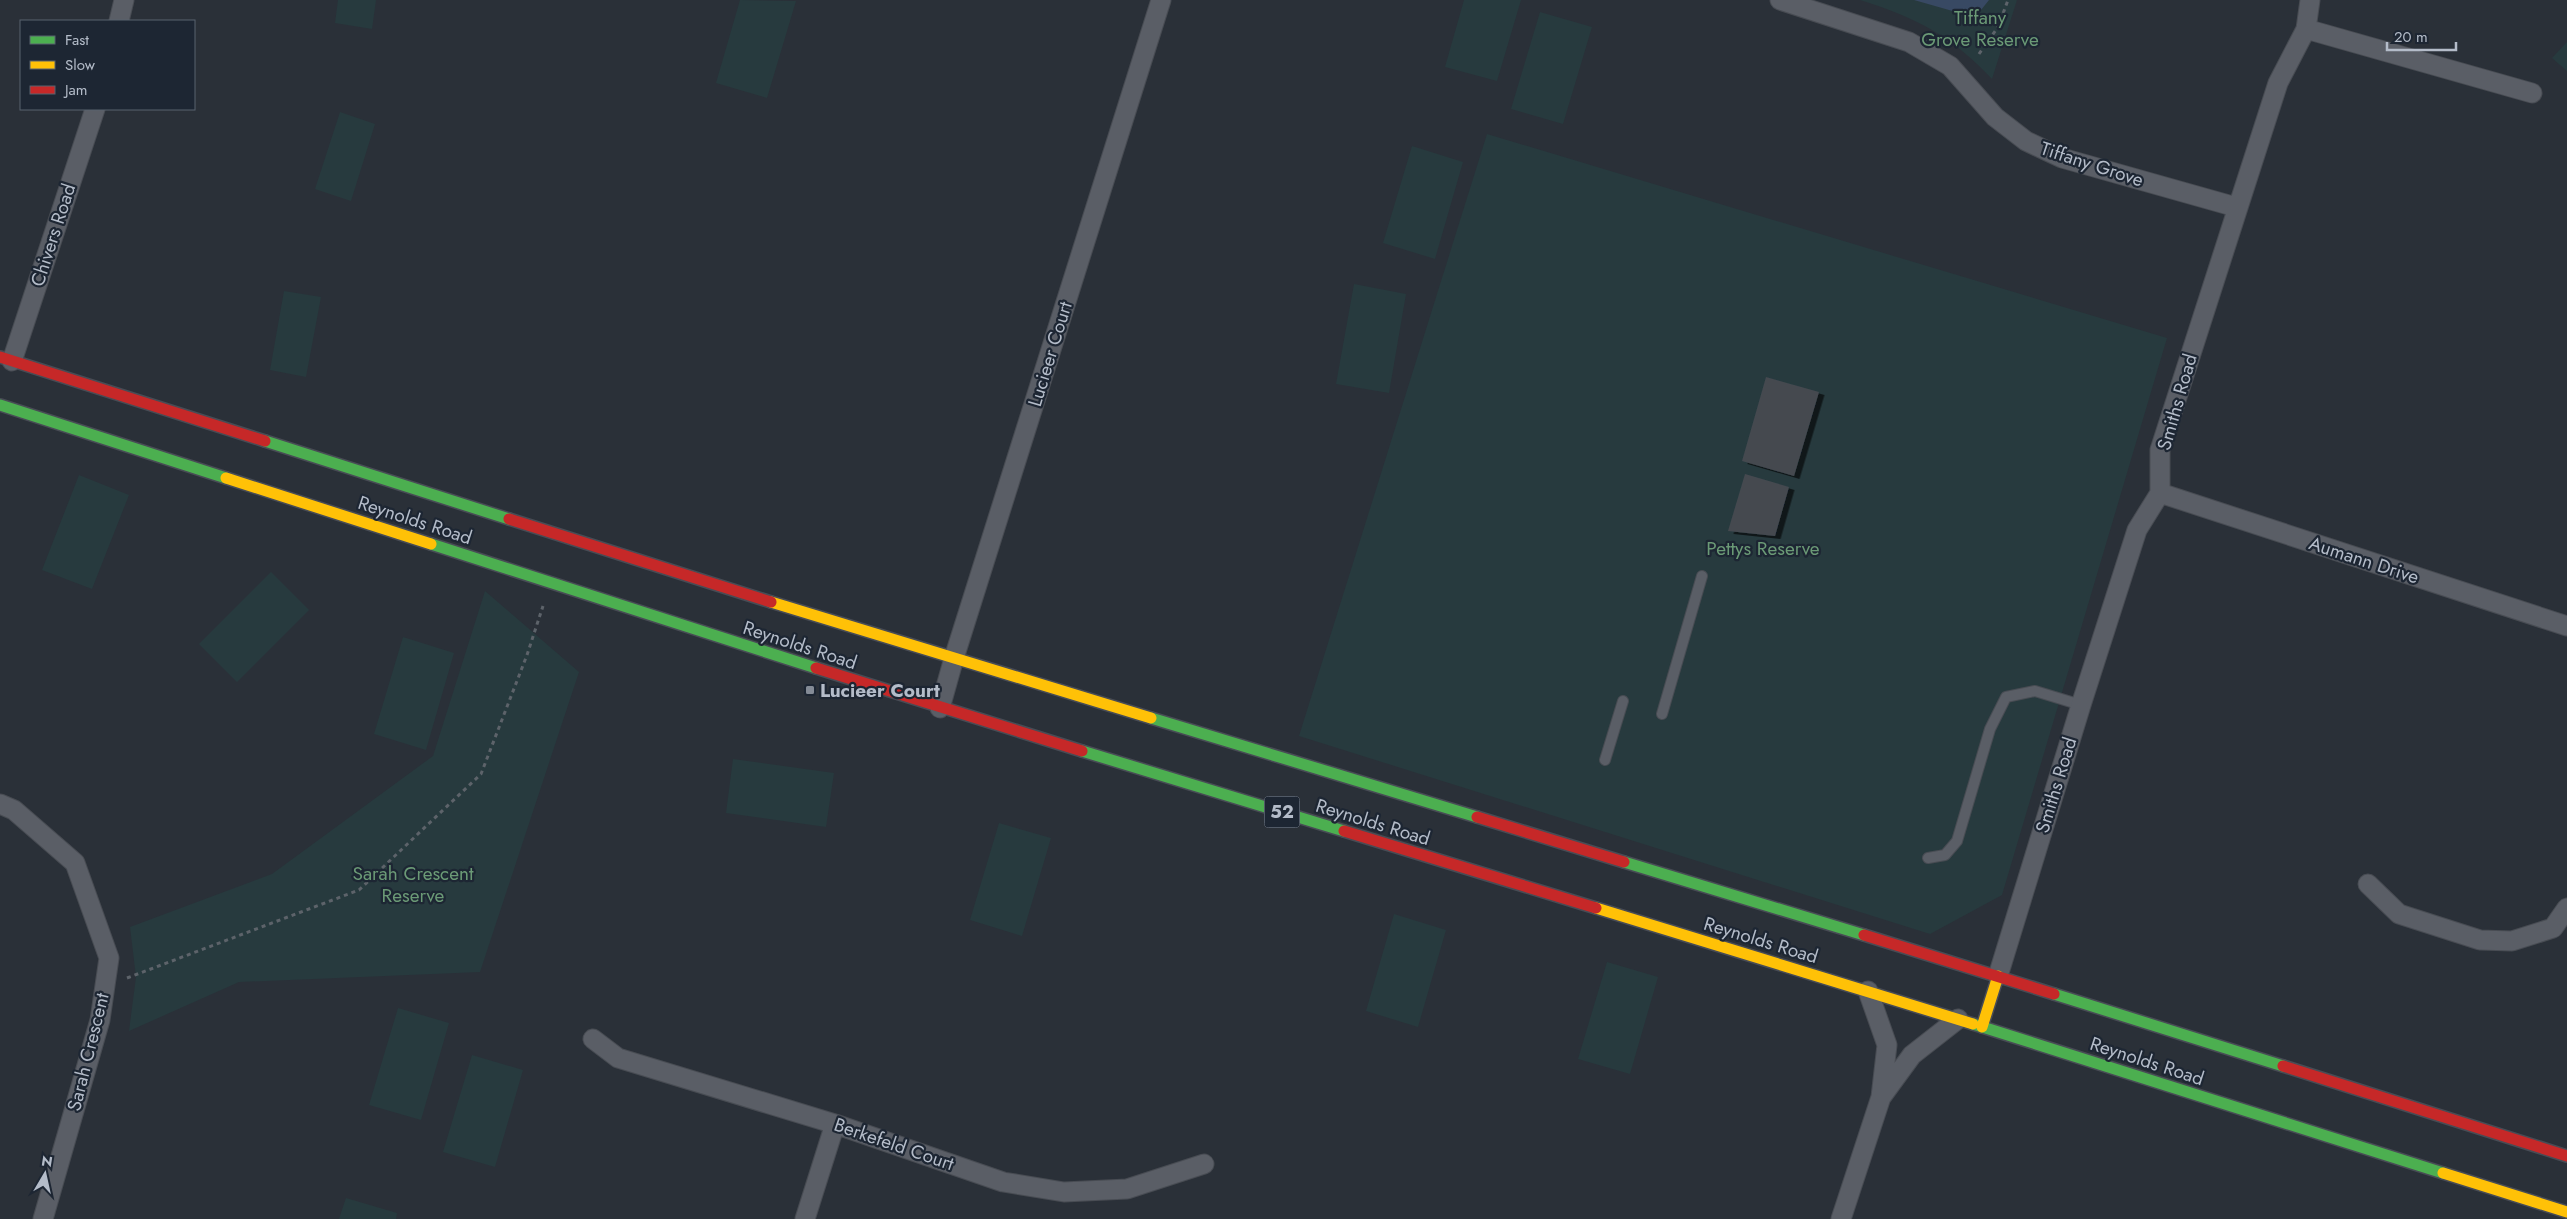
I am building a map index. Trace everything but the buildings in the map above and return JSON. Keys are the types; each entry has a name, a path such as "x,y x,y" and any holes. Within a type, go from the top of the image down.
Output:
{"main road":[{"name":"Reynolds Road","path":"6,359 954,658 1998,976 2567,1156"},
{"name":"Reynolds Road","path":"0,405 940,708 1868,991 2567,1212"},
{"path":"1982,1027 1998,976"}],"street":[{"path":"119,20 124,0"},
{"name":"Lucieer Court","path":"940,708 954,658 1161,0"},
{"name":"Tiffany Grove","path":"1780,0 1908,42 1950,66 1995,117 2026,141 2062,158 2236,207"},
{"name":"Smiths Road","path":"1998,976 2081,705 2138,530 2160,493 2160,450 2236,207 2278,83 2306,29 2310,0"},
{"path":"2306,29 2532,93"},
{"name":"Chivers Road","path":"6,359 95,110"},
{"name":"Aumann Drive","path":"2160,493 2567,626"},
{"name":"Sarah Crescent","path":"0,804 14,810 75,863 109,958 100,1020 42,1219"},
{"path":"2368,884 2399,914 2480,940 2512,941 2553,928 2567,908"},
{"path":"1842,1219 1882,1096 1887,1045 1868,991"},
{"path":"1882,1096 1912,1055 1958,1019"},
{"name":"Berkefeld Court","path":"593,1039 618,1058 835,1124 1003,1182 1064,1192 1127,1188 1204,1164"},
{"path":"805,1219 835,1124"}],"lane":[{"path":"1662,714 1702,576"},
{"path":"1928,858 1945,854 1957,841 1990,729 2006,697 2035,691 2081,705"},
{"path":"1605,760 1623,701"}],"path":[{"path":"1979,54 1998,27 2008,0"},
{"path":"105,986 359,890 482,774 527,655 544,604"}],"green space":[{"path":"338,0 376,0 372,29 335,23"},
{"path":"740,0 796,1 767,98 716,83"},
{"path":"1464,0 1521,0 1497,81 1445,67"},
{"name":"Tiffany Grove Reserve","path":"1860,0 2017,0 1992,79 1962,51 1932,30 1898,13"},
{"path":"1540,12 1592,27 1563,124 1511,109"},
{"path":"2567,42 2567,71 2552,58"},
{"path":"340,112 375,124 351,201 315,189"},
{"name":"Pettys Reserve","path":"1487,134 2167,338 2002,895 1930,934 1299,736"},
{"path":"1412,146 1463,162 1435,259 1383,243"},
{"path":"1354,284 1406,294 1389,393 1336,384"},
{"path":"284,291 321,297 306,377 270,370"},
{"path":"79,475 129,495 92,589 42,570"},
{"path":"271,572 309,610 237,682 199,644"},
{"name":"Sarah Crescent Reserve","path":"485,591 579,672 480,972 239,982 129,1031 136,977 130,927 272,874 433,756"},
{"path":"403,637 454,653 426,750 374,734"},
{"path":"733,759 834,773 826,827 726,813"},
{"path":"999,823 1051,838 1022,936 970,920"},
{"path":"1394,914 1446,930 1418,1027 1366,1011"},
{"path":"1607,962 1658,977 1630,1074 1578,1059"},
{"path":"398,1008 449,1023 421,1120 369,1105"},
{"path":"472,1055 523,1070 495,1167 443,1152"},
{"path":"346,1198 397,1213 396,1219 339,1219"}],"water":[{"path":"1914,0 1989,0 1977,15 1970,16"}],"traffic: fast":[{"path":"0,405 226,478"},
{"path":"265,441 509,519"},
{"path":"431,544 816,668"},
{"path":"1151,718 1477,817"},
{"path":"1082,751 1344,831"},
{"path":"1624,862 1864,935"},
{"path":"2054,994 2283,1066"},
{"path":"1973,1024 2443,1173"}],"traffic: slow":[{"path":"226,478 431,544"},
{"path":"771,602 1151,718"},
{"path":"1596,908 1973,1024"},
{"path":"1982,1027 1998,976"},
{"path":"2443,1173 2567,1212"}],"traffic: jam":[{"path":"0,357 265,441"},
{"path":"509,519 771,602"},
{"path":"816,668 1082,751"},
{"path":"1477,817 1624,862"},
{"path":"1344,831 1596,908"},
{"path":"1864,935 2054,994"},
{"path":"2283,1066 2567,1156"}],"place":[{"name":"Lucieer Court","path":"810,690"}]}
